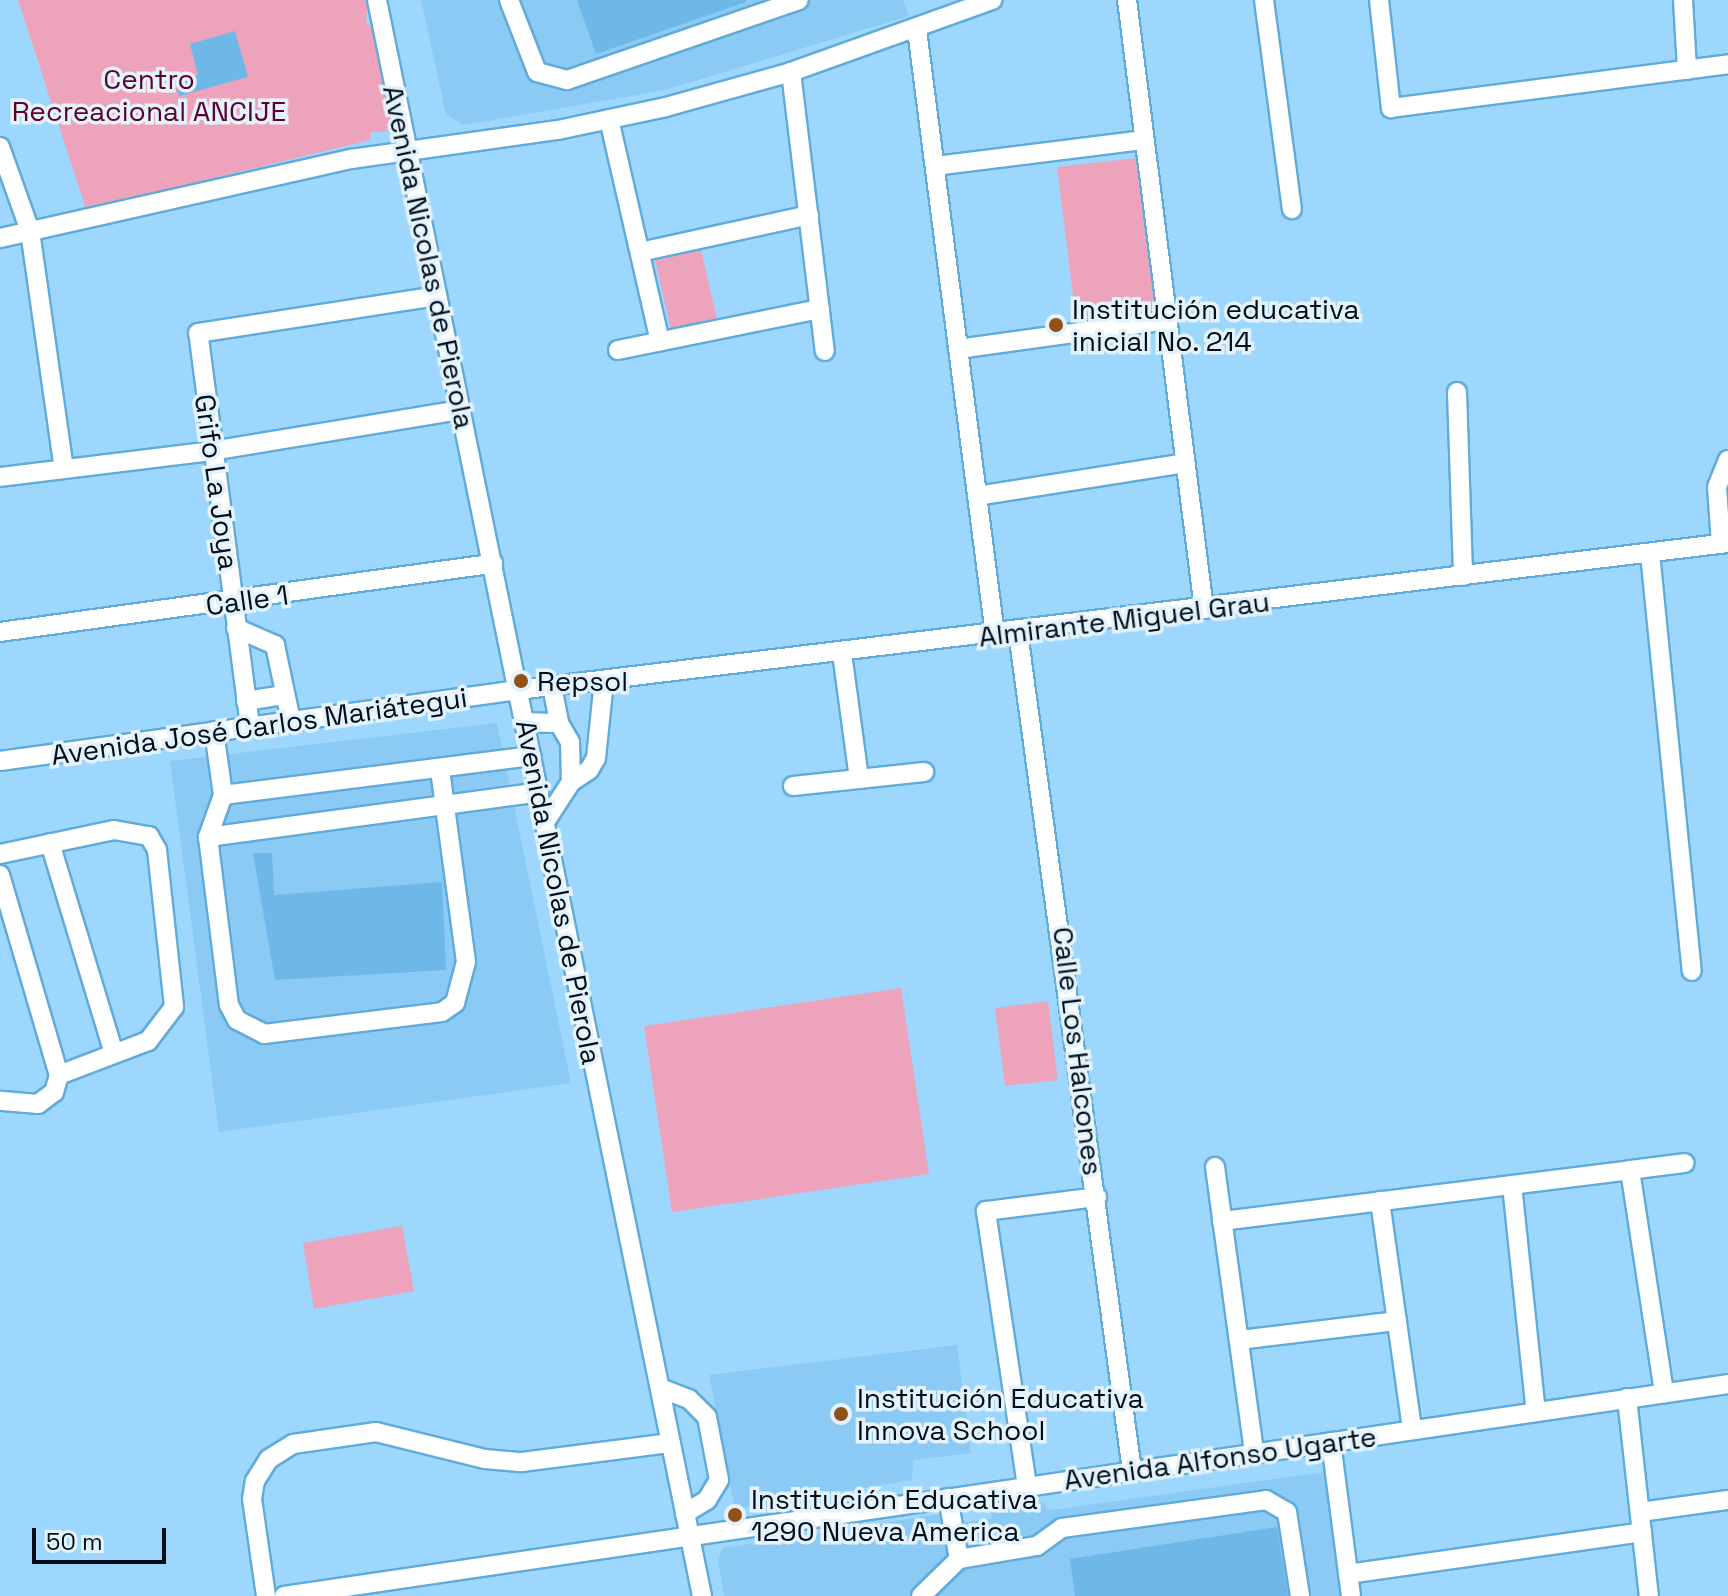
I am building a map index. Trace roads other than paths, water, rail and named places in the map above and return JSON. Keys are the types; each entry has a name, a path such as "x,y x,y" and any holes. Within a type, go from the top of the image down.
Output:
{"street":[{"name":"Avenida Nicolas de Pierola","path":"377,0 702,1596"},
{"path":"509,0 537,72 567,80 799,0"},
{"path":"0,238 407,150 609,119 791,72 917,30 992,0"},
{"path":"1127,0 1204,609"},
{"path":"1264,0 1292,209"},
{"path":"1379,0 1391,108 1728,64"},
{"path":"1683,0 1687,70"},
{"path":"917,30 995,635"},
{"path":"791,72 825,351"},
{"path":"609,119 660,341"},
{"path":"935,166 1143,140"},
{"path":"0,147 30,231 64,469"},
{"path":"640,252 809,215"},
{"name":"Grifo La Joya","path":"250,726 198,333 437,296"},
{"path":"618,350 820,309"},
{"path":"958,349 1167,320"},
{"path":"1457,392 1463,576"},
{"path":"0,477 212,451 461,410"},
{"path":"1724,543 1717,487 1728,460"},
{"path":"977,496 1185,463"},
{"name":"Almirante Miguel Grau","path":"518,690 995,635 1724,543"},
{"path":"1650,553 1692,971"},
{"name":"Calle 1","path":"0,632 493,564"},
{"path":"236,628 275,645 283,695 291,721"},
{"name":"Calle Los Halcones","path":"1018,632 1132,1471"},
{"path":"842,653 859,779"},
{"path":"545,822 571,782 589,770 596,758 604,681"},
{"path":"552,686 559,723 570,742 571,782"},
{"name":"Avenida José Carlos Mariátegui","path":"0,761 518,690"},
{"path":"246,701 283,695"},
{"path":"525,722 559,723"},
{"path":"214,731 223,795 208,837 229,1005 248,1028 278,1035 442,1012 455,1003 466,962 440,769"},
{"path":"223,795 532,756"},
{"path":"793,786 924,772"},
{"path":"208,837 539,792"},
{"path":"0,854 132,830 149,836 157,850 174,1007 148,1041 59,1075"},
{"path":"50,843 114,1054"},
{"path":"0,875 59,1075 54,1092 38,1104 0,1101"},
{"path":"1222,1221 1685,1163"},
{"path":"1215,1167 1254,1453"},
{"path":"1630,1170 1664,1393"},
{"path":"1512,1185 1536,1412"},
{"path":"1027,1486 986,1211 1097,1197"},
{"path":"1380,1201 1412,1430"},
{"path":"1239,1340 1397,1321"},
{"name":"Avenida Alfonso Ugarte","path":"284,1596 1728,1384"},
{"path":"660,1388 701,1409 716,1464 715,1492 685,1513"},
{"path":"1627,1398 1649,1596"},
{"path":"266,1596 254,1490 269,1459 293,1444 376,1432 485,1459 522,1462 671,1443"},
{"path":"1331,1442 1351,1596"},
{"path":"948,1498 959,1559"},
{"path":"921,1596 959,1559 1037,1546 1062,1528 1266,1500 1287,1512 1300,1596"},
{"path":"1640,1512 1728,1500"},
{"path":"1348,1574 1642,1532"}],"place":[{"name":"Institución educativa inicial No. 214","path":"1056,325"},
{"name":"Repsol","path":"521,681"},
{"name":"Institución Educativa Innova School","path":"841,1414"},
{"name":"Institución Educativa 1290 Nueva America","path":"735,1515"}],"park label":[{"name":"Centro Recreacional ANCIJE","path":"149,95"}]}
